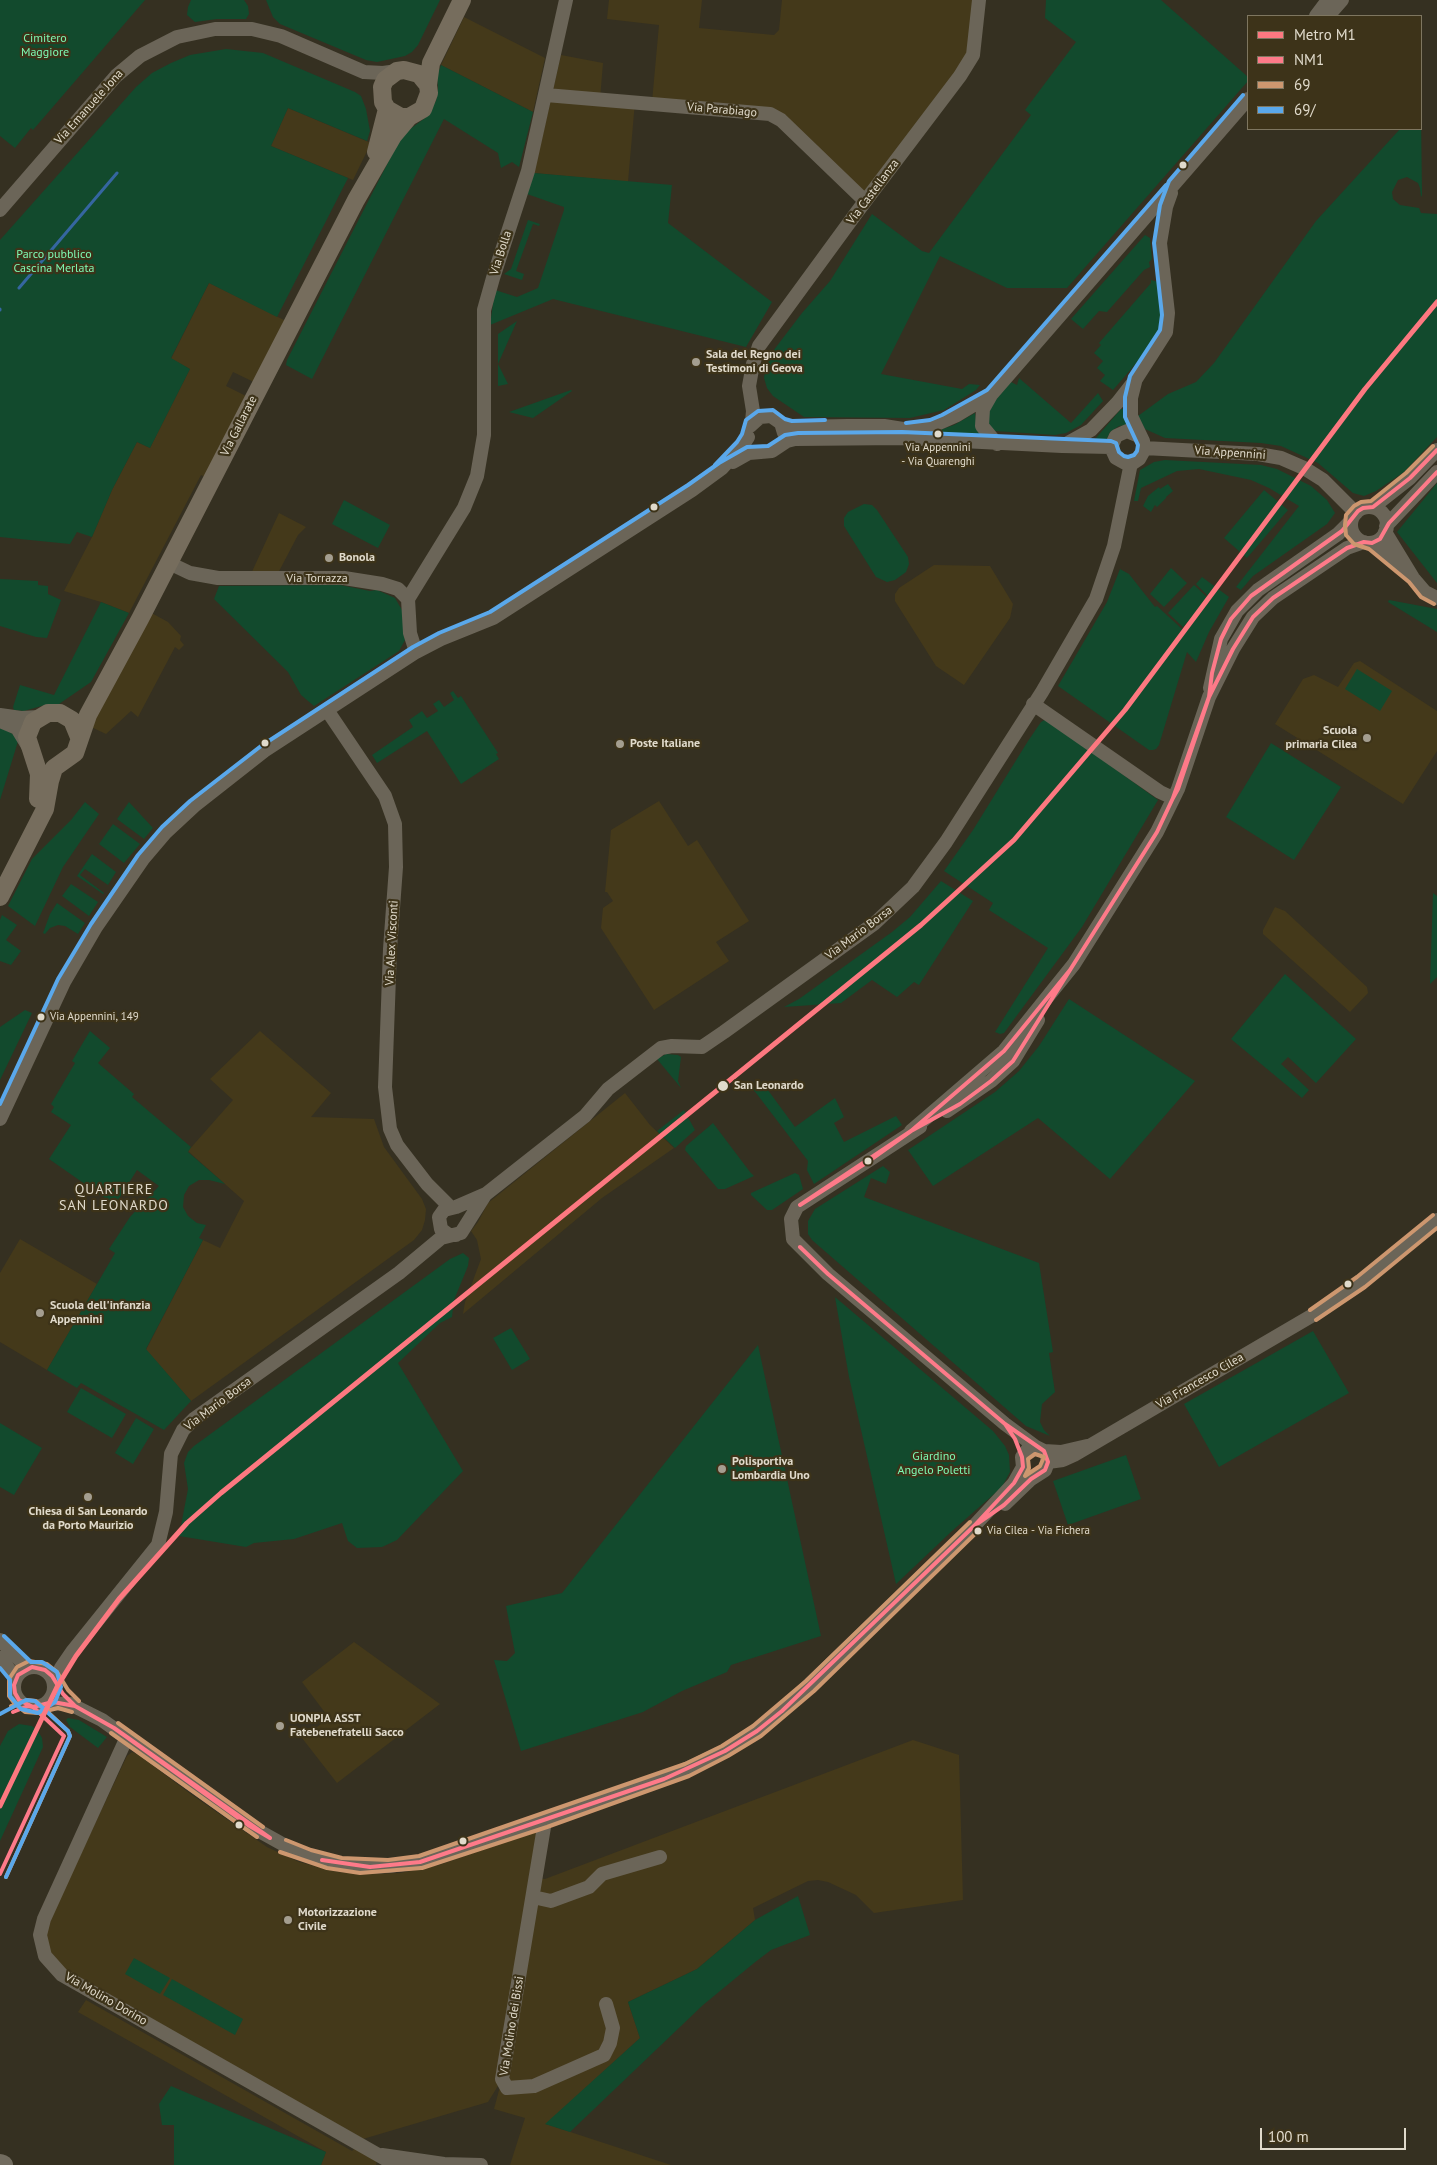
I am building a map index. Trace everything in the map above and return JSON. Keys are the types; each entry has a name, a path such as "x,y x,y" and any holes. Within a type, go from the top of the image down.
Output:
{"main road":[{"name":"Via Gallarate","path":"366,181 385,104 382,87 385,80 425,52 453,0"},
{"name":"Via Gallarate","path":"0,896 45,809 54,768 74,753 88,715 169,563 366,181 393,136 409,117 424,109 429,94 428,85 431,63 462,0"},
{"path":"401,70 418,74 428,85"},
{"path":"385,104 393,114 409,117"},
{"name":"Via Gallarate","path":"65,715 79,707 112,672"},
{"path":"0,878 38,797 39,774 31,750 29,729 39,716 54,712 65,715 72,720 77,728 79,737"},
{"path":"31,750 46,763 61,763"}],"street":[{"name":"Via Bolla","path":"408,599 464,508 477,476 484,443 484,310 492,278 526,177 566,0"},
{"name":"Via Castellanza","path":"748,437 753,411 750,378 755,356 760,346 865,201 960,76 973,55 979,0"},
{"path":"1317,15 1328,0"},
{"path":"1329,15 1342,0"},
{"name":"Via Emanuele Jona","path":"0,210 116,76 140,56 164,42 200,31 240,28 281,36 341,64 369,81 385,104"},
{"name":"Via Emanuele Jona","path":"341,64 371,73 401,70"},
{"name":"Via Parabiago","path":"546,95 776,116 865,201"},
{"path":"996,444 982,426 983,409 991,395 1247,100"},
{"path":"1160,243 1166,207 1174,186"},
{"path":"1062,446 1091,430 1118,402 1136,379 1166,332 1168,315 1158,233 1150,228 1134,232"},
{"path":"750,378 756,396 768,416"},
{"path":"1136,379 1130,411 1142,442 1139,459 1126,463 1113,455 1111,447 1114,437 1123,431 1131,431 1142,442"},
{"path":"782,425 797,428 884,426 903,429 920,428 945,421 991,395"},
{"path":"752,422 760,417 768,416 777,420 782,425 784,434 781,445"},
{"path":"748,437 751,445 760,451"},
{"path":"722,468 748,437"},
{"path":"0,1119 64,982 96,927 143,859 172,826 210,792 264,751 416,652 441,639 493,618 692,490 722,468 749,454 760,451 770,452 796,438 860,438 1111,447"},
{"name":"Via Appennini","path":"1142,442 1281,458 1304,468 1323,480 1354,517"},
{"path":"1209,697 1212,673 1221,639 1237,611 1258,590 1338,534 1363,508 1373,507 1410,478 1437,450"},
{"name":"Via Mario Borsa","path":"388,1279 446,1214 486,1194 585,1116 612,1086 661,1048 672,1046 698,1048 705,1046 889,911 913,887 935,858 1033,704 1096,599 1114,546 1124,491 1126,463"},
{"path":"1043,1453 1005,1424 800,1248 793,1239 790,1225 791,1216 800,1205 911,1131 1004,1051 1070,970 1157,832 1174,798 1209,697 1226,666 1233,648 1253,617 1273,598 1347,548 1380,539 1386,529 1437,472"},
{"path":"1373,507 1384,515 1386,529 1413,578"},
{"path":"1354,517 1354,534 1368,542 1413,578 1425,592 1437,598"},
{"name":"Via Torrazza","path":"169,563 190,573 218,578 344,578 398,588 408,599"},
{"path":"408,599 410,633 416,652"},
{"path":"1033,704 1160,792 1174,798"},
{"name":"Via Alex Visconti","path":"327,710 385,796 396,824 396,868 390,949 385,1086 387,1119 397,1145 427,1184 446,1214"},
{"path":"0,715 21,718 39,716"},
{"path":"0,721 17,728 31,750"},
{"name":"Via Mario Borsa","path":"54,1683 72,1652 158,1545 166,1512 171,1454 183,1430 194,1419 407,1267 441,1238 461,1231 486,1194"},
{"path":"446,1214 466,1214 461,1231 444,1233 446,1214"},
{"name":"Via Francesco Cilea","path":"47,1703 58,1702 75,1706 102,1720 260,1832 283,1846 328,1862 370,1867 420,1862 545,1821 687,1770 725,1751 757,1731 810,1686 974,1526 1007,1491 1028,1449 1063,1460 1313,1315 1361,1282 1437,1220"},
{"path":"1005,1424 1015,1439 1022,1462 1029,1473 1037,1474"},
{"name":"Via Francesco Cilea","path":"974,1526 1004,1505 1037,1474 1045,1470 1043,1453"},
{"path":"0,1640 34,1668 48,1672 54,1683 53,1696 47,1703 37,1707 24,1704 15,1693 16,1678 21,1672 34,1668"},
{"name":"Via Mario Borsa","path":"34,1668 56,1663 72,1652"},
{"path":"0,1658 16,1678"},
{"name":"Via Francesco Cilea","path":"54,1683 75,1706"},
{"name":"Via Molino Dorino","path":"127,1738 44,1919 40,1935 45,1956 62,1975 379,2154"},
{"name":"Via Molino dei Bissi","path":"545,1821 502,2079 507,2088 534,2086 604,2055 610,2043 612,2028 606,2004"},
{"path":"533,1897 551,1900 589,1887 602,1874 660,1857"},
{"path":"379,2154 444,2164 479,2165"},
{"path":"379,2154 396,2165"}],"shaded area":[{"path":"609,0 702,0 699,28 774,35 779,30 782,0 978,0 971,54 861,202 781,119 652,102 659,25 607,19"},
{"path":"464,17 545,58 533,112 441,65"},
{"path":"561,55 603,63 600,99 635,102 628,182 534,173"},
{"path":"288,108 371,143 353,180 271,146"},
{"path":"209,283 290,323 258,384 233,372 226,386 250,398 210,479 201,475 129,613 64,591 137,442 150,448 190,369 171,359"},
{"path":"279,513 306,527 298,535 276,577 250,576"},
{"path":"934,565 990,566 1013,604 1010,618 964,685 936,666 895,601 895,594 899,588"},
{"path":"146,610 168,622 181,636 180,640 184,645 179,650 175,647 138,717 131,711 106,734 87,725"},
{"name":"Scuola primaria Cilea","path":"1360,661 1437,711 1437,751 1403,804 1275,724 1303,679 1314,675 1338,687 1354,663"},
{"path":"659,801 688,846 697,840 749,921 716,942 729,961 654,1010 601,928 603,908 613,901 605,892 611,830"},
{"path":"1275,907 1285,911 1367,987 1368,993 1350,1012 1263,934 1263,930"},
{"path":"260,1031 331,1093 311,1117 374,1119 384,1147 422,1199 426,1209 425,1220 422,1230 414,1240 191,1401 146,1350 203,1240 220,1248 244,1201 188,1151 233,1100 210,1079"},
{"path":"625,1093 650,1125 674,1148 602,1198 463,1314 465,1302 481,1259 477,1240 471,1231 488,1203"},
{"name":"Scuola dell'infanzia Appennini","path":"20,1239 97,1284 47,1370 0,1342 0,1273"},
{"path":"354,1642 440,1704 337,1783 302,1738 329,1718 302,1682"},
{"path":"913,1740 959,1755 963,1900 874,1913 856,1895 828,1882 818,1880 808,1881 753,1908 755,1920 697,1969 628,2002 640,2038 546,2124 671,2165 510,2165 525,2118 494,2109 502,2079 536,1878 545,1879"},
{"path":"132,1752 139,1755 192,1795 267,1847 299,1862 338,1872 366,1874 400,1873 439,1865 543,1829 501,2081 488,2102 363,2139 61,1969 46,1951 46,1927 127,1756"},
{"path":"86,2000 352,2151 355,2148 377,2161 376,2165 321,2165 326,2152 78,2012"}],"green space":[{"name":"Cimitero Maggiore","path":"0,0 145,0 33,130 31,128 15,148 0,136"},
{"path":"191,0 244,0 248,6 249,14 246,19 217,19 195,22 187,15"},
{"path":"266,0 440,0 418,45 412,52 405,56 377,62 366,60 280,24 273,17"},
{"path":"1046,0 1161,0 1247,76 1247,82 1067,288 1007,288 940,256 881,374 962,389 969,384 980,385 976,390 944,410 910,418 804,417 773,396 767,388 764,378 767,359 802,313 830,281 872,214 922,251 929,253 1031,115 1025,110 1076,42 1045,18"},
{"name":"Parco pubblico Cascina Merlata","path":"226,49 263,53 355,92 361,96 366,109 370,131 367,141 288,108 271,146 348,178 277,317 209,283 171,358 190,369 150,448 137,442 112,490 92,537 77,532 70,544 0,537 0,240 136,87 152,73 190,55"},
{"path":"441,65 533,112 519,167 512,162 501,168 498,153 444,119 312,379 286,365 287,360 402,135 425,118 436,101 437,76"},
{"path":"1399,130 1421,130 1422,195 1421,197 1418,183 1407,177 1398,180 1392,192 1393,199 1400,205 1419,208 1421,213 1437,214 1437,437 1404,472 1376,491 1364,496 1353,493 1318,463 1281,446 1261,443 1165,438 1145,429 1138,416 1168,394 1196,382 1214,363 1316,221"},
{"path":"534,173 672,185 668,223 772,302 746,347 553,299 490,325 495,290 517,297 538,288 564,210 564,207 527,194"},
{"path":"528,220 540,224 539,226 533,224 516,271 524,274 522,280 504,274 511,269"},
{"path":"1145,235 1150,238 1152,259 1149,262 1150,267 1144,270 1107,312 1099,311 1083,329 1071,319"},
{"path":"1151,280 1158,282 1162,315 1160,329 1151,346 1113,390 1100,381 1105,375 1097,368 1103,361 1094,353 1101,345 1099,343 1151,283"},
{"path":"517,321 498,364 498,334"},
{"path":"498,364 508,384 498,386"},
{"path":"1019,378 1071,423 1098,393 1103,401 1081,425 1066,433 1055,435 989,429 986,411 1011,382 1017,385"},
{"path":"571,390 533,418 509,412"},
{"path":"1121,409 1126,409 1129,425 1119,426 1110,432 1106,441 1093,445 1096,438"},
{"path":"975,413 977,427 983,435 928,434 954,425"},
{"path":"1165,460 1261,465 1277,469 1311,486 1327,500 1335,513 1327,524 1253,576 1241,590 1236,587 1299,506 1269,488 1251,480 1199,469 1177,471 1141,488 1138,501 1134,501 1140,470 1154,462"},
{"path":"1437,483 1437,583 1397,532"},
{"path":"1168,484 1173,491 1157,507 1155,505 1151,512 1143,506 1148,496 1159,487 1160,489"},
{"path":"1264,490 1288,510 1247,558 1224,538"},
{"path":"344,500 390,525 378,548 332,524"},
{"path":"864,504 872,505 877,510 908,557 909,564 906,572 895,580 887,582 876,577 844,526 844,518 848,512"},
{"path":"1171,568 1187,583 1164,607 1150,594"},
{"path":"1120,569 1129,574 1155,607 1157,606 1182,629 1211,599 1196,584 1202,577 1229,597 1209,632 1196,662 1187,652 1159,745 1153,750 1149,750 1058,686 1107,602"},
{"path":"0,579 38,581 38,585 48,586 48,594 61,600 47,638 36,637 0,626"},
{"path":"340,585 370,591 377,590 395,598 402,610 405,640 399,651 314,706 301,695 288,672 214,599 219,586"},
{"path":"1194,585 1209,599 1183,627 1168,613"},
{"path":"1389,600 1437,609 1437,632 1388,602"},
{"path":"101,602 129,613 91,682 59,704 45,705 24,711 14,710 13,707 20,685 54,695"},
{"path":"1357,669 1392,691 1380,711 1345,689"},
{"path":"453,691 458,698 461,696 498,753 496,754 499,759 461,784 427,731 377,763 372,755 413,727 409,720 422,711 427,718 438,711 433,704 439,700 444,707 454,700 450,693"},
{"path":"1046,719 1158,800 1082,927 1004,1033 1000,1034 995,1032 1048,948 989,910 993,903 944,871 973,830 1028,741 1041,722"},
{"path":"0,726 19,738 0,800"},
{"path":"1271,743 1341,787 1294,860 1226,817"},
{"path":"85,802 99,814 63,867 35,926 8,906 32,859 71,820"},
{"path":"129,802 153,828 144,839 117,819"},
{"path":"113,824 140,844 124,863 99,844"},
{"path":"92,854 116,872 108,885 85,869 80,875 103,894 77,876"},
{"path":"941,881 973,901 919,985 914,982 897,997 872,980 841,1003 784,1007 799,999 892,932 910,917"},
{"path":"71,884 98,902 89,916 62,896"},
{"path":"1433,893 1437,896 1437,977 1430,984"},
{"path":"57,903 85,923 78,934 65,926 58,925 50,928 45,934 43,933 50,914"},
{"path":"2,915 17,925 6,940 21,951 11,965 0,961 0,920"},
{"path":"1285,974 1356,1039 1316,1083 1288,1057 1281,1064 1309,1090 1302,1098 1231,1039"},
{"path":"1069,999 1195,1081 1110,1179 1038,1118 933,1186 908,1150 995,1092 1019,1071 1039,1046"},
{"path":"25,1010 32,1013 0,1080 0,1027"},
{"path":"90,1031 110,1048 98,1063 134,1094 132,1097 191,1147 188,1152 225,1184 209,1180 199,1180 189,1186 184,1195 183,1207 188,1216 197,1223 206,1225 199,1238 203,1240 146,1349 191,1401 164,1430 81,1383 77,1388 47,1370 115,1253 109,1249 130,1217 159,1186 137,1170 115,1205 49,1159 71,1125 51,1112 54,1107 51,1104 75,1063 72,1061"},
{"path":"666,1054 681,1057 678,1081 681,1088 657,1059"},
{"path":"762,1082 795,1127 835,1098 844,1117 834,1123 844,1142 896,1116 902,1125 814,1184 807,1170 808,1161 753,1089"},
{"path":"684,1110 695,1130 675,1148 657,1131"},
{"path":"713,1123 754,1176 725,1189 718,1189 685,1150 686,1146"},
{"path":"883,1166 890,1172 886,1184 871,1178 864,1197 1039,1263 1053,1352 1049,1353 1055,1392 1042,1404 1040,1422 1050,1436 1026,1426 812,1240 808,1234 808,1221 815,1209"},
{"path":"795,1173 799,1175 803,1189 772,1210 767,1210 751,1195 751,1193"},
{"path":"463,1253 469,1258 468,1266 454,1300 452,1317 440,1323 398,1363 463,1471 397,1540 382,1547 357,1548 348,1541 342,1523 294,1539 254,1543 246,1547 179,1536 188,1489 184,1463 188,1452 194,1446 450,1259"},
{"name":"Giardino Angelo Poletti","path":"835,1297 993,1431 1005,1446 1009,1455 1010,1472 1002,1487 896,1584 849,1377"},
{"path":"511,1328 530,1359 512,1370 493,1338"},
{"path":"1313,1331 1349,1393 1219,1467 1184,1404"},
{"name":"Polisportiva Lombardia Uno","path":"758,1345 821,1636 731,1665 727,1672 682,1691 643,1712 521,1751 494,1660 507,1661 515,1653 506,1606 562,1593"},
{"path":"81,1388 126,1414 112,1438 67,1412"},
{"path":"136,1418 154,1429 133,1464 115,1453"},
{"path":"0,1423 42,1448 14,1495 0,1487"},
{"path":"1126,1455 1141,1499 1068,1525 1053,1481"},
{"path":"68,1718 79,1720 107,1737 98,1748 70,1727 66,1720"},
{"path":"19,1724 32,1726 38,1731 42,1738 43,1747 0,1841 0,1746 8,1731"},
{"path":"798,1896 810,1935 771,1950 754,1963 703,2005 570,2132 545,2124 640,2038 628,2002 697,1969 755,1920"},
{"path":"134,1958 170,1978 160,1994 125,1974"},
{"path":"172,1979 243,2019 235,2035 163,1995"},
{"path":"171,2086 326,2152 321,2165 174,2165 174,2125 162,2125 159,2104"}],"waterway":[{"path":"19,288 117,173"}],"metro line":[{"name":"M1","path":"0,1806 57,1687 76,1656 119,1599 187,1523 221,1493 921,925 1014,840 1125,710 1365,389 1437,302"}],"transit line":[{"name":"69/","path":"0,1104 58,979 91,924 138,855 162,827 190,801 261,746 413,647 439,633 490,612 688,485 719,463 747,447 768,446 785,435 798,433 902,432 1111,441 1116,443 1119,452 1124,456 1134,455 1138,445 1125,417 1125,397 1130,376 1160,330 1162,315 1154,243 1160,205 1169,181 1243,95"},
{"name":"69/","path":"906,423 930,420 987,390 1166,185"},
{"name":"69/","path":"715,465 737,442 742,434 746,420 758,411 773,410 785,419 792,421 825,420"},
{"name":"69","path":"1433,446 1406,473 1371,501 1361,502 1354,506 1346,515 1345,525 1346,535 1354,544 1369,549 1409,582 1421,597 1434,604"},
{"name":"NM1","path":"1209,697 1212,673 1221,639 1231,619 1251,596 1342,531 1358,511 1363,508 1373,507 1410,478 1437,450"},
{"name":"NM1","path":"1209,697 1233,649 1253,617 1273,598 1347,548 1364,542 1372,543 1380,539 1389,523 1437,472"},
{"name":"NM1","path":"1173,798 1209,697"},
{"name":"NM1","path":"1173,798 1178,789 1209,697"},
{"name":"NM1","path":"1157,832 1173,798"},
{"name":"NM1","path":"1070,970 1157,832"},
{"name":"NM1","path":"1070,970 1157,832"},
{"name":"NM1","path":"911,1131 1004,1051 1070,970"},
{"name":"NM1","path":"911,1131 960,1104 991,1081 1013,1061 1070,970"},
{"name":"NM1","path":"800,1205 911,1131"},
{"name":"NM1","path":"800,1205 866,1163 911,1131"},
{"name":"69","path":"1310,1310 1357,1277 1433,1215"},
{"name":"69","path":"1316,1320 1365,1287 1437,1228"},
{"name":"NM1","path":"800,1247 828,1274"},
{"name":"NM1","path":"828,1274 1005,1424"},
{"name":"NM1","path":"828,1274 1005,1424"},
{"name":"NM1","path":"974,1526 1014,1483 1023,1467 1022,1457 1015,1439 1005,1424"},
{"name":"NM1","path":"974,1526 1004,1505 1031,1479 1045,1470 1048,1462 1044,1451 1005,1424"},
{"name":"69","path":"1035,1454 1044,1457 1040,1466 1025,1476 1029,1468 1028,1459 1035,1454"},
{"name":"69","path":"286,1840 311,1850 342,1858 388,1860 419,1856 685,1764 722,1746 753,1726 806,1681 970,1522"},
{"name":"NM1","path":"782,1711 974,1526"},
{"name":"NM1","path":"782,1711 974,1526"},
{"name":"69","path":"422,1868 547,1827 689,1776 761,1736 814,1691 978,1531"},
{"name":"69/","path":"0,1668 10,1680 10,1696 21,1709 38,1713 55,1702 61,1687 57,1672 42,1662 31,1662 4,1636"},
{"name":"69","path":"72,1712 58,1708 38,1713 25,1712 9,1696 9,1679 17,1667 29,1661 47,1664 57,1672 68,1690 79,1701"},
{"name":"NM1","path":"32,1667 45,1670 52,1676 63,1694 75,1706 53,1702 33,1707 19,1700 15,1693 14,1685 18,1675 32,1667"},
{"name":"69/","path":"0,1714 26,1700 35,1701 68,1731 70,1736 6,1877"},
{"name":"69","path":"6,1877 70,1736 68,1731 36,1701 27,1700 11,1706"},
{"name":"NM1","path":"0,1874 64,1736 33,1707 28,1706 13,1712"},
{"name":"NM1","path":"75,1706 114,1728"},
{"name":"NM1","path":"75,1706 114,1728"},
{"name":"NM1","path":"725,1751 757,1731 782,1711"},
{"name":"69","path":"118,1723 263,1827"},
{"name":"NM1","path":"114,1728 270,1838"},
{"name":"NM1","path":"114,1728 248,1825 270,1838"},
{"name":"69","path":"111,1733 257,1837"},
{"name":"NM1","path":"664,1779 725,1751"},
{"name":"NM1","path":"664,1779 725,1751"},
{"name":"NM1","path":"420,1862 664,1779"},
{"name":"NM1","path":"420,1862 664,1779"},
{"name":"69","path":"280,1852 327,1868 360,1873 421,1868"},
{"name":"NM1","path":"322,1860 370,1867"},
{"name":"NM1","path":"322,1860 370,1867"},
{"name":"NM1","path":"370,1867 420,1862"},
{"name":"NM1","path":"370,1867 420,1862"}],"place":[{"name":"Sala del Regno dei Testimoni di Geova","path":"696,362"},
{"name":"Via Appennini - Via Quarenghi","path":"938,434"},
{"name":"Bonola","path":"329,558"},
{"name":"Scuola primaria Cilea","path":"1367,738"},
{"name":"Poste Italiane","path":"620,744"},
{"name":"Via Appennini, 149","path":"41,1017"},
{"name":"San Leonardo","path":"723,1086"},
{"name":"Scuola dell'infanzia Appennini","path":"40,1313"},
{"name":"Polisportiva Lombardia Uno","path":"722,1469"},
{"name":"Chiesa di San Leonardo da Porto Maurizio","path":"88,1497"},
{"name":"Via Cilea - Via Fichera","path":"978,1531"},
{"name":"UONPIA ASST Fatebenefratelli Sacco","path":"280,1726"},
{"name":"Motorizzazione Civile","path":"288,1920"}],"district":[{"name":"QUARTIERE SAN LEONARDO","path":"114,1198"}]}
